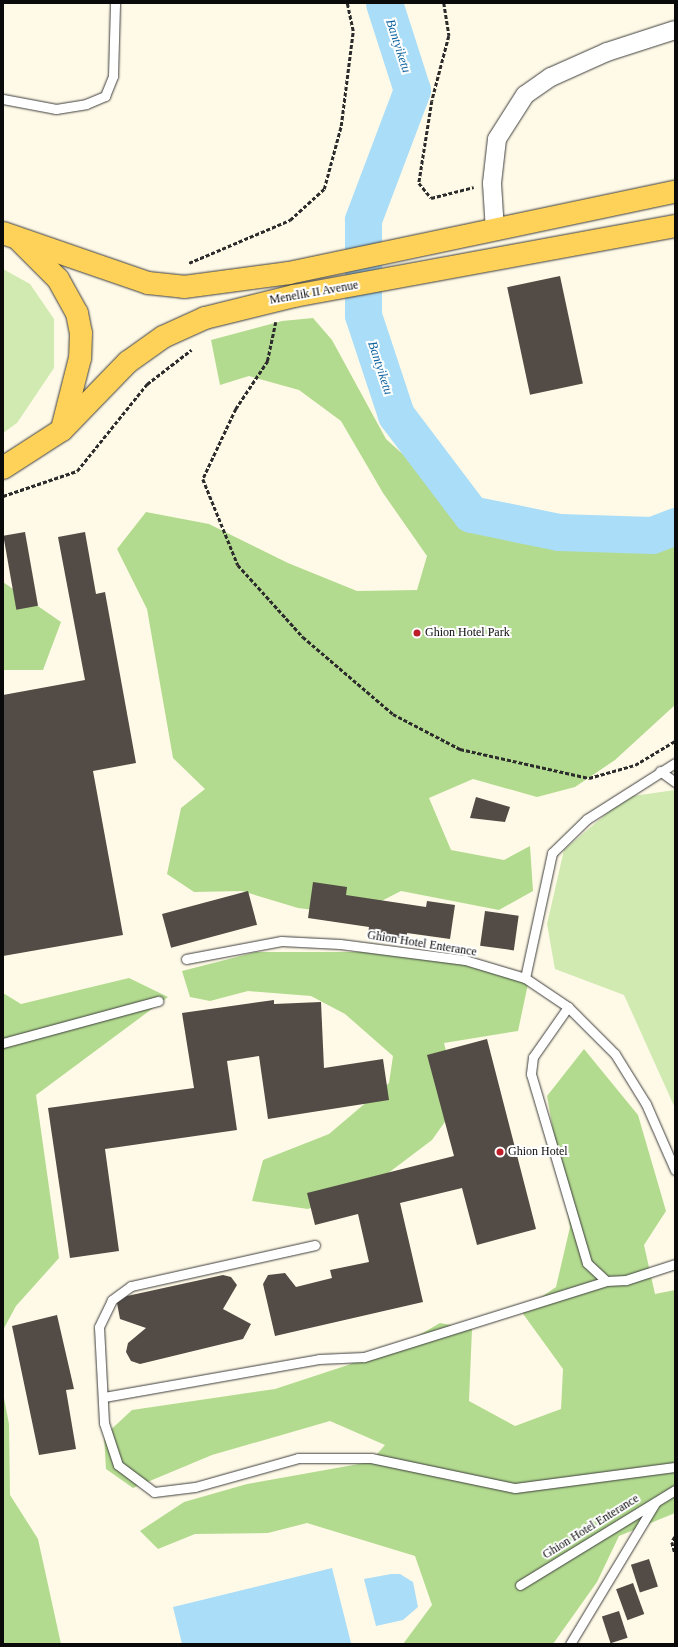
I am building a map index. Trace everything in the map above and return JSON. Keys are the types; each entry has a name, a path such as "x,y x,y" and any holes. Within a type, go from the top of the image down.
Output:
{"main road":[{"name":"Menelik II Avenue","path":"9,234 148,283 184,287 289,273 675,192"},
{"name":"Menelik II Avenue","path":"3,468 62,430 128,362 163,337 240,307 675,226"},
{"path":"9,234 58,279 77,313 81,333 80,358 62,430"}],"street":[{"path":"487,232 497,139 525,94 550,77 607,52 675,30"}],"lane":[{"path":"3,99 56,109 86,104 105,96 113,76 115,3"},
{"path":"525,978 552,853 587,819 660,771 675,763"},
{"path":"660,771 675,782"},
{"name":"Ghion Hotel Enterance","path":"186,959 281,941 340,944 465,960 525,978 568,1007 615,1054 646,1104 675,1170"},
{"path":"3,1043 158,1001"},
{"path":"568,1007 533,1057 531,1074 587,1263 606,1281"},
{"path":"315,1245 131,1286 112,1300 99,1327 104,1397 104,1423 118,1465 154,1492 195,1487 298,1458 371,1458 515,1488 675,1467"},
{"path":"104,1397 320,1359 364,1357 606,1281 626,1280 675,1264"},
{"name":"Ghion Hotel Enterance","path":"520,1585 675,1490"},
{"path":"570,1644 656,1502"}],"path":[{"path":"182,267 290,220 324,189 341,126 353,31 347,3"},
{"path":"444,3 449,36 432,101 419,183 431,198 492,183"},
{"path":"294,296 279,304 268,361 236,409 203,479 238,565 303,637 392,714 460,749 554,773 589,778 634,765 675,741"},
{"path":"3,496 77,471 147,384 196,347"},
{"path":"675,1537 672,1542 675,1553"}],"green space":[{"path":"3,269 30,284 54,319 54,368 17,423 3,433"},
{"path":"313,318 332,340 386,439 450,497 522,532 613,531 675,511 675,705 615,760 575,787 537,797 473,779 429,798 451,850 504,860 530,846 533,891 499,910 401,891 354,915 298,908 242,891 194,892 167,874 181,808 205,789 173,758 147,609 117,549 146,512 209,524 288,563 357,591 417,590 427,556 383,493 341,421 299,390 249,376 220,385 211,340 282,321"},
{"path":"3,582 61,622 43,670 3,670"},
{"path":"675,790 675,1108 624,995 555,969 547,924 564,850 626,797"},
{"path":"256,952 396,952 462,964 528,984 518,1031 444,1043 459,1102 432,1140 375,1183 308,1209 252,1201 263,1160 329,1134 389,1083 393,1056 345,1014 311,996 248,991 210,1001 190,997 182,971"},
{"path":"129,978 168,997 36,1095 59,1258 16,1306 3,1330 3,993 21,1004"},
{"path":"584,1049 638,1115 666,1211 644,1245 655,1294 675,1290 675,1513 619,1536 597,1582 553,1644 403,1644 432,1605 415,1556 307,1523 268,1533 195,1534 158,1549 140,1531 184,1502 247,1484 370,1462 385,1445 330,1421 212,1455 133,1488 106,1469 104,1436 132,1410 275,1389 348,1365 409,1341 440,1323 472,1329 469,1401 515,1426 561,1409 563,1369 521,1311 556,1287 570,1227 547,1096"},
{"path":"3,1393 9,1424 10,1495 38,1539 61,1644 3,1644"}],"water":[{"path":"332,1568 351,1643 182,1644 173,1607"},
{"path":"391,1574 400,1574 413,1582 418,1607 403,1620 376,1626 364,1579"}],"building":[{"path":"560,276 583,384 530,395 507,287"},
{"path":"25,532 38,606 16,610 3,536"},
{"path":"85,532 96,594 105,592 136,763 93,771 123,935 3,956 3,695 85,680 58,537"},
{"path":"476,797 510,807 505,822 470,818"},
{"path":"313,882 347,887 346,895 426,907 427,901 455,905 450,939 407,933 407,939 368,934 369,927 308,918"},
{"path":"248,891 257,925 171,948 162,914"},
{"path":"485,911 519,916 514,950 480,946"},
{"path":"274,1000 274,1004 321,1002 324,1068 383,1059 389,1100 268,1119 259,1056 227,1061 237,1130 105,1149 119,1251 70,1258 48,1108 194,1088 182,1013"},
{"path":"487,1039 536,1229 477,1245 462,1188 400,1203 423,1302 275,1336 263,1284 268,1275 285,1273 296,1287 332,1278 330,1270 369,1262 358,1214 315,1225 307,1193 454,1156 427,1055"},
{"path":"223,1275 231,1277 237,1285 223,1309 251,1324 243,1339 140,1364 131,1361 126,1352 128,1343 146,1328 120,1319 117,1303 127,1296"},
{"path":"57,1315 74,1389 66,1390 76,1449 39,1455 12,1326"},
{"path":"649,1559 658,1587 640,1592 631,1565"},
{"path":"633,1583 644,1614 627,1620 616,1589"},
{"path":"619,1611 628,1638 611,1643 602,1617"}],"waterway":[{"name":"Bantyiketu","path":"384,3 412,90 363,220 363,315 396,415 471,514 559,532 652,535 675,526"}],"place":[{"name":"Ghion Hotel Park","path":"417,633"},
{"name":"Ghion Hotel","path":"500,1152"}]}
